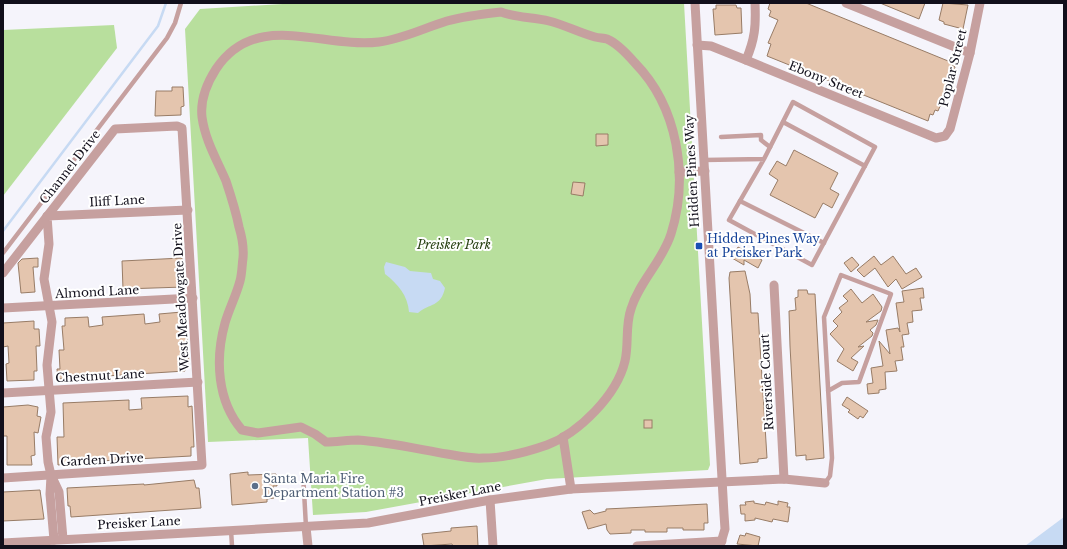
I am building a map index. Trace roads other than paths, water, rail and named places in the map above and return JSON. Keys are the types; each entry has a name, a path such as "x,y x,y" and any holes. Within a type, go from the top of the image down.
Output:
{"street":[{"name":"Hidden Pines Way","path":"695,3 723,481 725,529 721,544"},
{"path":"746,60 753,45 756,29 754,3"},
{"path":"846,3 970,53"},
{"name":"Poplar Street","path":"945,136 950,129 970,53 980,3"},
{"path":"501,12 511,16 548,21 594,37 608,40 629,56 643,71 658,93 670,123 676,146 680,172 679,196 670,235 661,257 635,295 628,315 625,362 616,384 601,404 578,427 563,437 546,445 525,451 504,456 483,458 357,440 326,442 315,434 301,427 258,433 242,430 234,422 225,402 220,380 219,356 226,321 241,280 244,249 236,210 207,139 202,116 203,97 209,80 219,65 243,43 271,35 287,35 343,43 392,40 446,22 481,14 501,12"},
{"name":"Ebony Street","path":"697,45 711,46 936,138 945,136"},
{"name":"Channel Drive","path":"3,273 115,129 177,126 182,128"},
{"name":"West Meadowgate Drive","path":"182,128 202,466"},
{"path":"680,172 705,171"},
{"name":"Iliff Lane","path":"47,216 188,210"},
{"path":"47,216 49,244 44,279 52,322 47,365 48,391 51,412 46,437 48,462 51,475 59,492 59,540"},
{"name":"Riverside Court","path":"774,285 784,478"},
{"name":"Almond Lane","path":"3,308 193,298"},
{"name":"Chestnut Lane","path":"3,393 198,382"},
{"path":"563,437 571,489"},
{"name":"Garden Drive","path":"3,478 202,466"},
{"name":"Preisker Lane","path":"3,543 306,527 394,519 490,500 571,489 784,478 825,483"},
{"path":"490,500 493,546"},
{"path":"306,527 308,546"},
{"path":"637,546 721,544"}],"lane":[{"path":"3,253 167,38 175,23 181,3"},
{"path":"793,102 875,147 812,265 729,220 764,159 783,122 793,102"},
{"path":"783,122 865,166"},
{"path":"722,137 761,135 761,140 770,147"},
{"path":"704,160 764,159"},
{"path":"740,201 824,243"},
{"path":"825,483 830,476 832,458 828,391 824,317 841,275 891,294 859,382 842,384 828,391"},
{"path":"303,473 306,527"},
{"path":"231,530 232,546"}],"water":[{"path":"386,262 405,267 410,271 431,273 433,279 440,281 445,288 441,299 418,313 409,312 407,301 402,291 385,274 384,267"},
{"path":"1064,517 1064,546 1025,546"}],"waterway":[{"path":"3,231 158,26 166,3"}],"place":[{"name":"Hidden Pines Way at Preisker Park","path":"699,246"},
{"name":"Santa Maria Fire Department Station #3","path":"255,486"}],"park label":[{"name":"Preisker Park","path":"454,245"}]}
